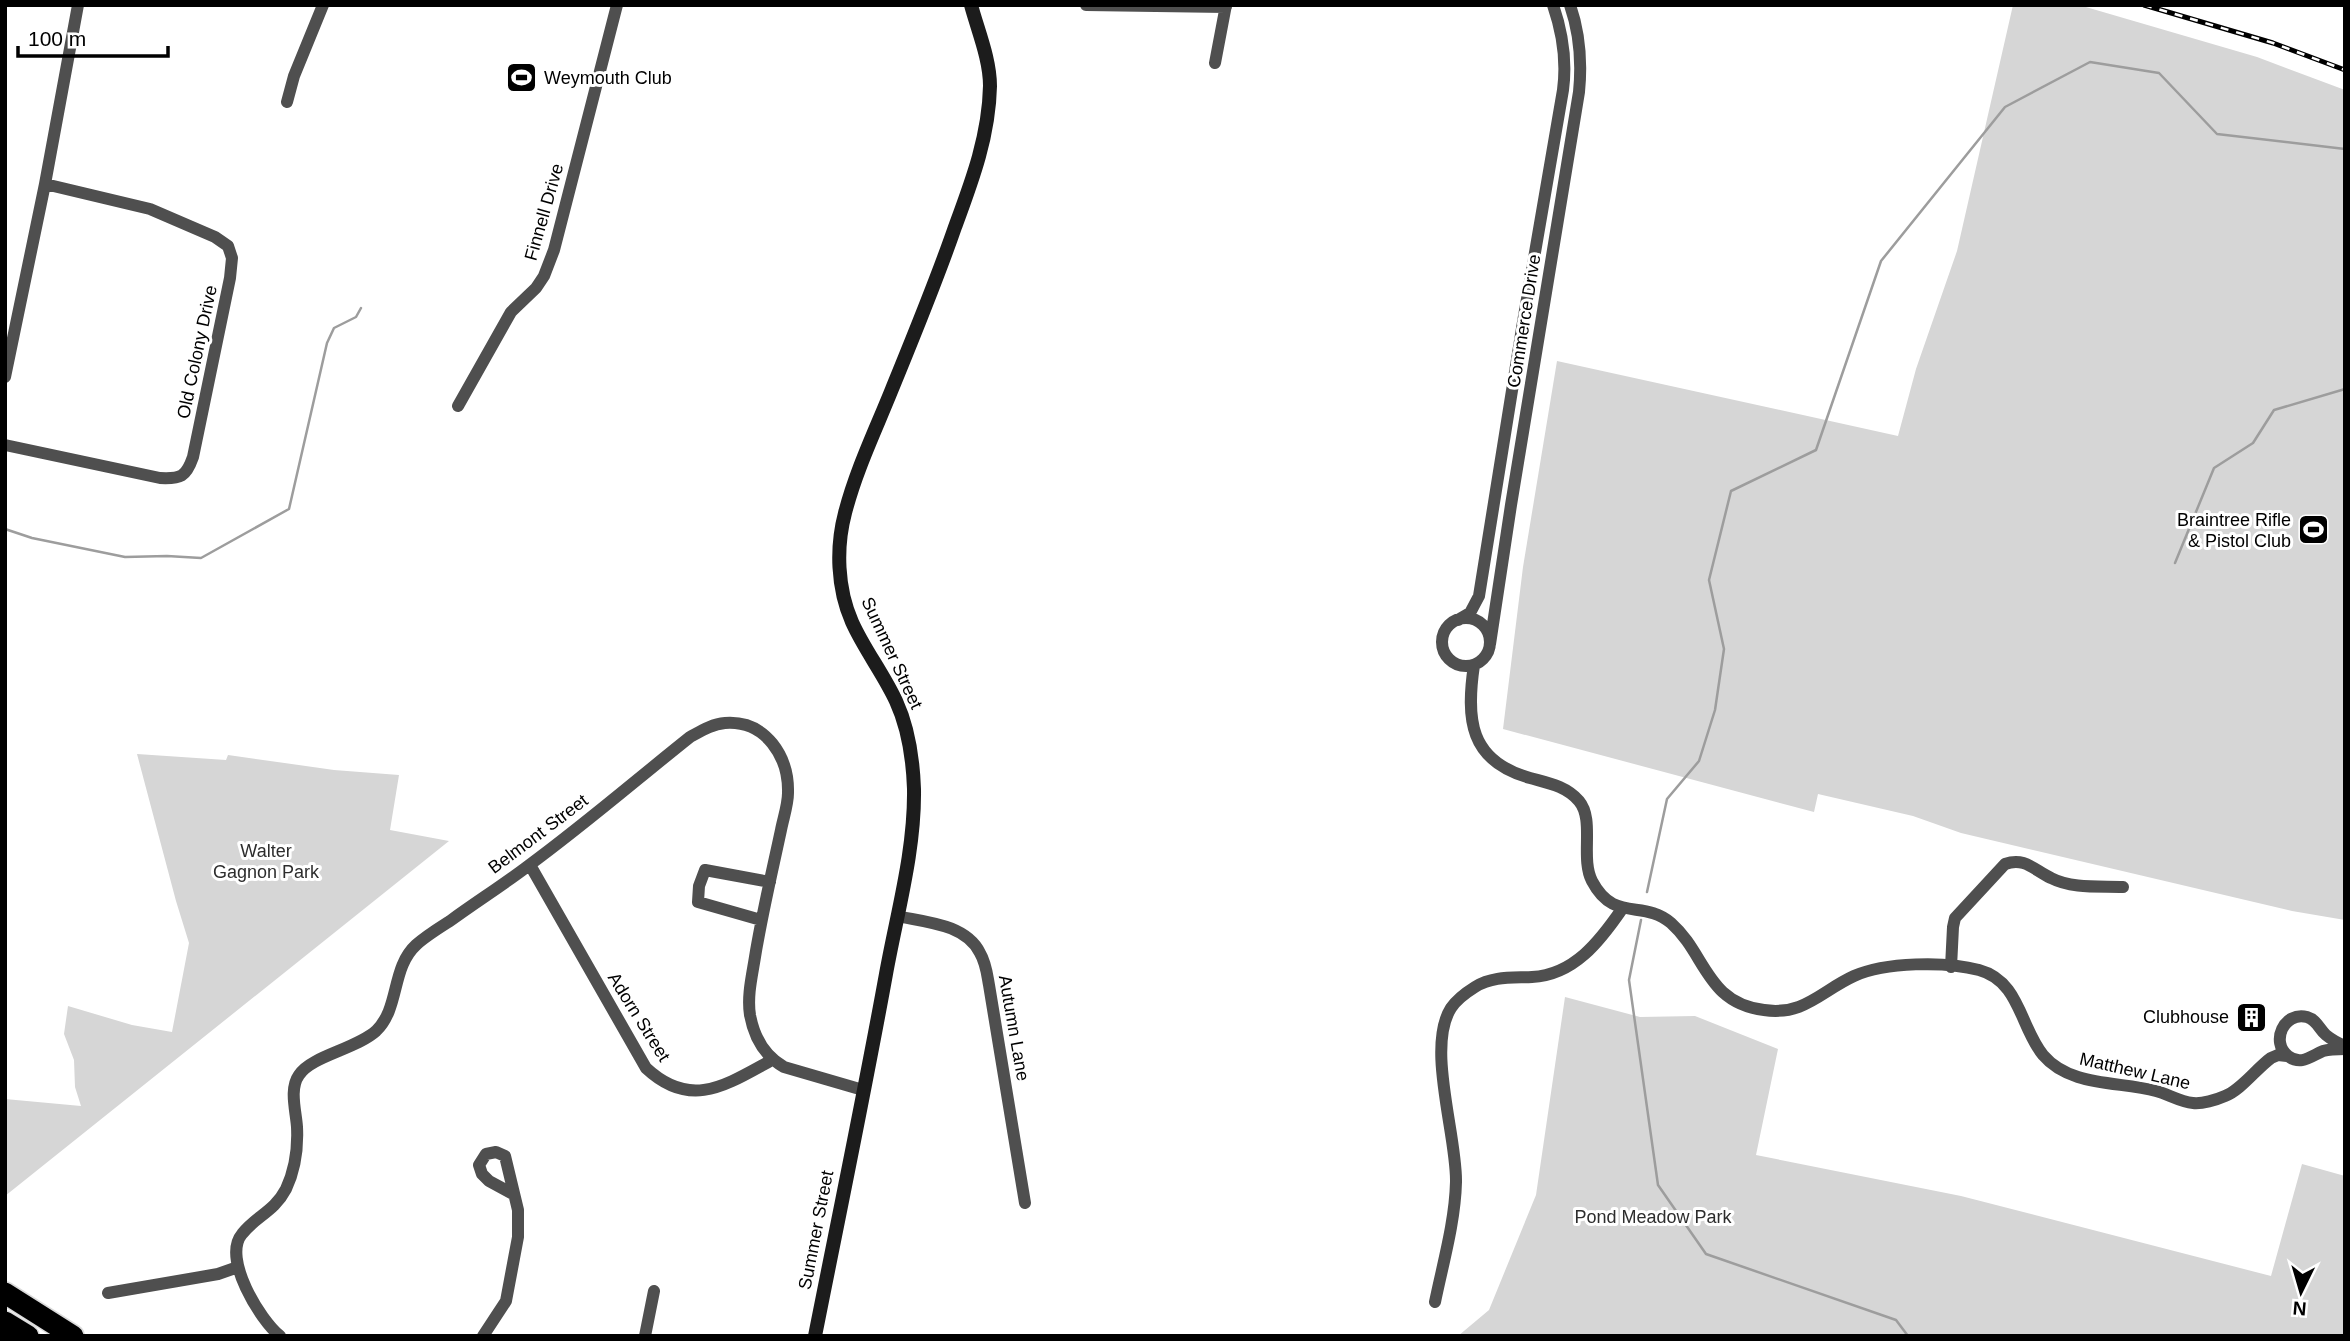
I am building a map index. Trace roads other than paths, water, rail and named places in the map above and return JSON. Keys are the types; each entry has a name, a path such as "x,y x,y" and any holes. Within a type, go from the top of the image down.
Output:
{"highway":[{"path":"5,1293 73,1336"},
{"path":"5,1322 28,1336"}],"street":[{"path":"5,377 78,5"},
{"path":"287,102 294,76 324,5"},
{"name":"Finnell Drive","path":"458,406 511,313 544,276 554,250 617,5"},
{"name":"Summer Street","path":"815,1336 897,916 914,813 911,758 897,703 851,620 844,597 839,552 846,511 855,485 924,312 985,137 990,82 971,5"},
{"path":"1086,5 1226,6 1215,63"},
{"name":"Commerce Drive","path":"1458,620 1470,614 1479,596 1522,322 1562,99 1564,47 1553,5"},
{"name":"Commerce Drive","path":"1490,644 1579,92 1581,54 1570,5"},
{"name":"Old Colony Drive","path":"5,445 160,478 174,479 183,476 193,457 230,278 232,258 228,246 215,237 150,209 45,184"},
{"path":"1465,618 1480,623 1486,629 1490,644 1486,657 1474,665 1458,665 1446,654 1443,647 1446,631 1458,620 1465,618"},
{"path":"1435,1302 1456,1182 1442,1056 1445,1026 1452,1007 1467,993 1486,982 1500,978 1543,976 1570,965 1587,952 1622,909 1607,900 1590,878 1587,867 1585,812 1578,800 1560,786 1508,769 1486,753 1479,743 1471,716 1474,665"},
{"name":"Belmont Street","path":"238,1267 237,1241 278,1202 287,1187 297,1147 294,1088 299,1074 306,1066 353,1046 377,1029 386,1017 400,968 414,946 530,865 690,737 724,723 756,729 780,752 787,772 788,796 761,919 749,1003 754,1030 772,1060"},
{"path":"1951,967 1955,918 2005,864 2025,863 2068,884 2123,887"},
{"name":"Adorn Street","path":"530,865 646,1068 660,1081 676,1089 698,1091 729,1083 772,1060"},
{"path":"761,919 698,902 699,886 705,870 769,882"},
{"name":"Matthew Lane","path":"1622,909 1647,911 1666,919 1676,928 1704,971 1721,990 1739,1003 1759,1010 1799,1008 1850,978 1875,969 1912,965 1978,970 2000,980 2016,1002 2040,1051 2052,1064 2085,1079 2156,1091 2191,1103 2225,1097 2278,1055 2301,1060 2324,1051 2345,1048"},
{"name":"Autumn Lane","path":"897,916 955,930 967,936 980,951 989,985 1026,1203"},
{"name":"Matthew Lane","path":"2238,1086 2248,1067 2270,1048 2290,1020 2302,1016 2314,1020 2328,1037 2345,1048"},
{"path":"2279,1036 2287,1056"},
{"path":"772,1060 784,1067 863,1090"},
{"path":"483,1336 506,1301 509,1288 518,1237 518,1210 513,1194"},
{"path":"108,1293 218,1274 238,1267 261,1316 280,1336"},
{"path":"645,1336 654,1291"}],"waterway":[{"path":"1647,892 1667,799 1699,761 1715,710 1724,649 1709,580 1731,491 1816,450 1881,261 2005,107 2090,62 2159,73 2217,134 2345,149"},
{"path":"5,529 32,538 125,557 201,558 289,509 327,343 334,328 356,317 361,308"},
{"path":"2175,563 2214,468 2253,443 2274,410 2345,389"},
{"path":"1641,920 1629,980 1658,1185 1706,1254 1896,1320 1908,1336"}],"railway":[{"path":"2144,5 2273,43 2345,70"}],"place":[{"name":"Weymouth Club","path":"521,78"},
{"name":"Braintree Rifle & Pistol Club","path":"2314,530"},
{"name":"Clubhouse","path":"2252,1017"}],"park label":[{"name":"Walter Gagnon Park","path":"266,861"},
{"name":"Pond Meadow Park","path":"1653,1217"}]}
